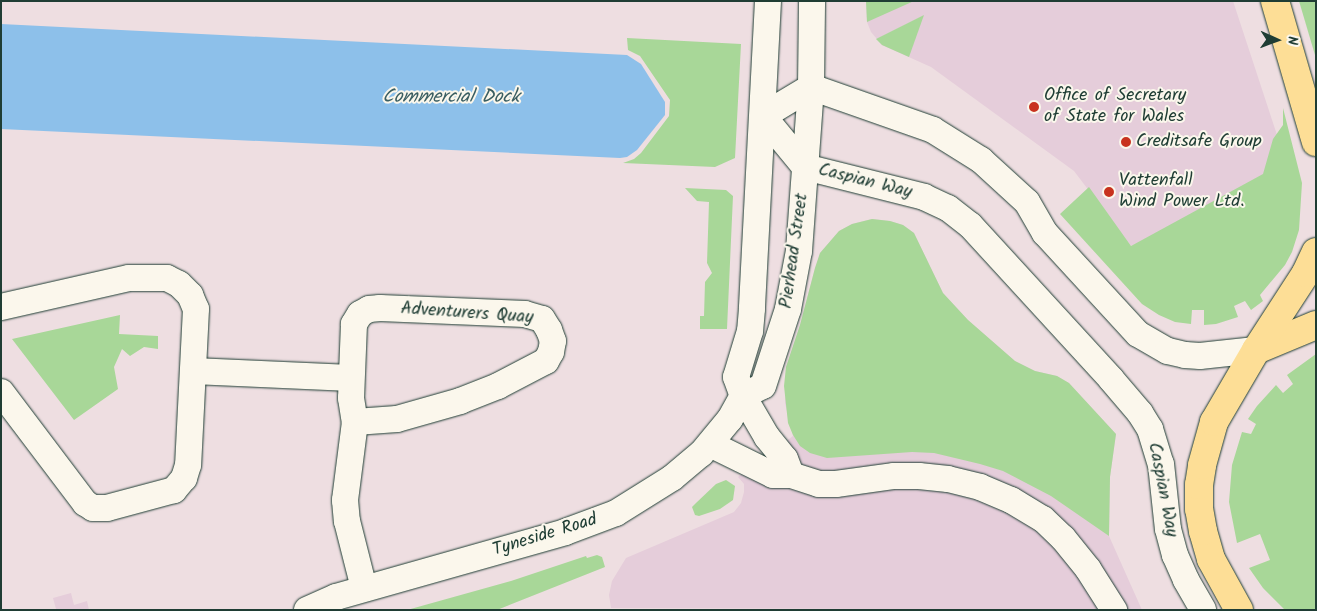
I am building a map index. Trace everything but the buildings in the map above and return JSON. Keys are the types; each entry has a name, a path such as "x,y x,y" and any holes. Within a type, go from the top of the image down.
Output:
{"main road":[{"path":"1275,1 1316,142"},
{"path":"1239,610 1211,559 1202,524 1199,485 1214,422 1256,350 1306,273 1316,252"},
{"path":"1256,350 1316,325"}],"street":[{"path":"768,1 750,331 736,377 743,396 767,437 784,459 791,475"},
{"name":"Pierhead Street","path":"743,396 763,386 788,309 799,251 811,86 812,1"},
{"path":"763,116 811,86 933,130 981,160 1027,202 1044,233 1138,334 1168,351 1185,355 1200,356 1256,350"},
{"name":"Caspian Way","path":"763,116 806,167 924,197 948,208 970,225 992,247 1112,379 1150,428 1161,464 1168,528 1175,555 1203,610"},
{"path":"1,307 128,278 168,278 179,284 190,295 196,308 188,464 184,478 174,490 107,508 93,508 85,503 1,392"},
{"name":"Adventurers Quay","path":"355,422 383,421 416,414 498,386 546,361 551,352 553,341 549,330 542,319 534,315 394,308 369,310 360,314 354,324 351,398 355,422 345,500 347,521 364,588"},
{"path":"193,371 351,378"},
{"name":"Tyneside Road","path":"307,610 336,597 364,588 587,525 642,499 684,469 710,444 730,419 743,396"},
{"path":"710,444 773,475 791,475 819,484 836,484 894,476 948,479 980,487 1011,500 1043,519 1063,538 1088,569 1114,610"}],"shaded area":[{"path":"866,1 1233,1 1278,138 1285,177 1131,246 1074,171 931,67 882,45 871,32 867,22"},
{"path":"872,219 903,225 914,233 943,293 968,320 1015,361 1035,371 1057,376 1069,383 1116,434 1110,477 1109,536 1142,610 611,608 609,595 612,581 626,558 734,512 741,503 744,492 744,484 738,477 793,436 785,403 786,367 820,253 839,231 852,224"},
{"path":"71,593 74,605 87,601 89,610 54,610 56,609 53,598"}],"green space":[{"path":"866,1 914,1 867,22"},
{"path":"1299,1 1316,1 1316,58 1315,55"},
{"path":"924,15 909,57 882,45 876,39"},
{"path":"627,38 741,44 735,158 715,167 623,163 634,159 641,153 669,116 670,100 640,56 628,50"},
{"path":"1283,108 1302,183 1299,230 1292,252 1285,265 1260,295 1263,301 1251,310 1245,301 1234,306 1238,317 1216,324 1204,325 1204,310 1192,310 1191,324 1175,322 1159,315 1142,304 1060,214 1089,187 1131,246 1263,174 1273,139 1283,125"},
{"path":"685,188 726,190 733,196 727,329 700,329 700,316 704,316 705,282 712,273 707,263 709,202 697,201"},
{"path":"872,219 903,225 914,233 943,293 968,320 1015,361 1035,371 1057,376 1069,383 1116,434 1110,477 1109,536 1051,496 1003,471 980,464 934,453 912,452 827,458 810,453 800,446 788,423 784,386 786,367 800,325 815,268 820,253 839,231 852,224"},
{"path":"120,315 119,334 158,336 158,349 144,347 130,356 122,349 114,367 118,389 74,420 12,339"},
{"path":"1316,354 1316,610 1285,610 1263,588 1249,568 1270,560 1260,534 1237,543 1229,502 1232,465 1242,432 1251,434 1256,424 1248,419 1257,406 1276,385 1283,393 1293,384 1287,375"},
{"path":"726,480 735,486 733,500 720,509 699,516 695,515 692,507 716,484"},
{"path":"597,555 602,557 605,567 497,610 407,610 511,581 586,556 587,558"}],"water":[{"name":"Commercial Dock","path":"1,24 627,55 641,64 665,102 665,115 637,150 627,157 620,158 1,129"}],"place":[{"name":"Office of Secretary of State for Wales","path":"1034,107"},
{"name":"Creditsafe Group","path":"1126,142"},
{"name":"Vattenfall Wind Power Ltd.","path":"1109,192"}]}
